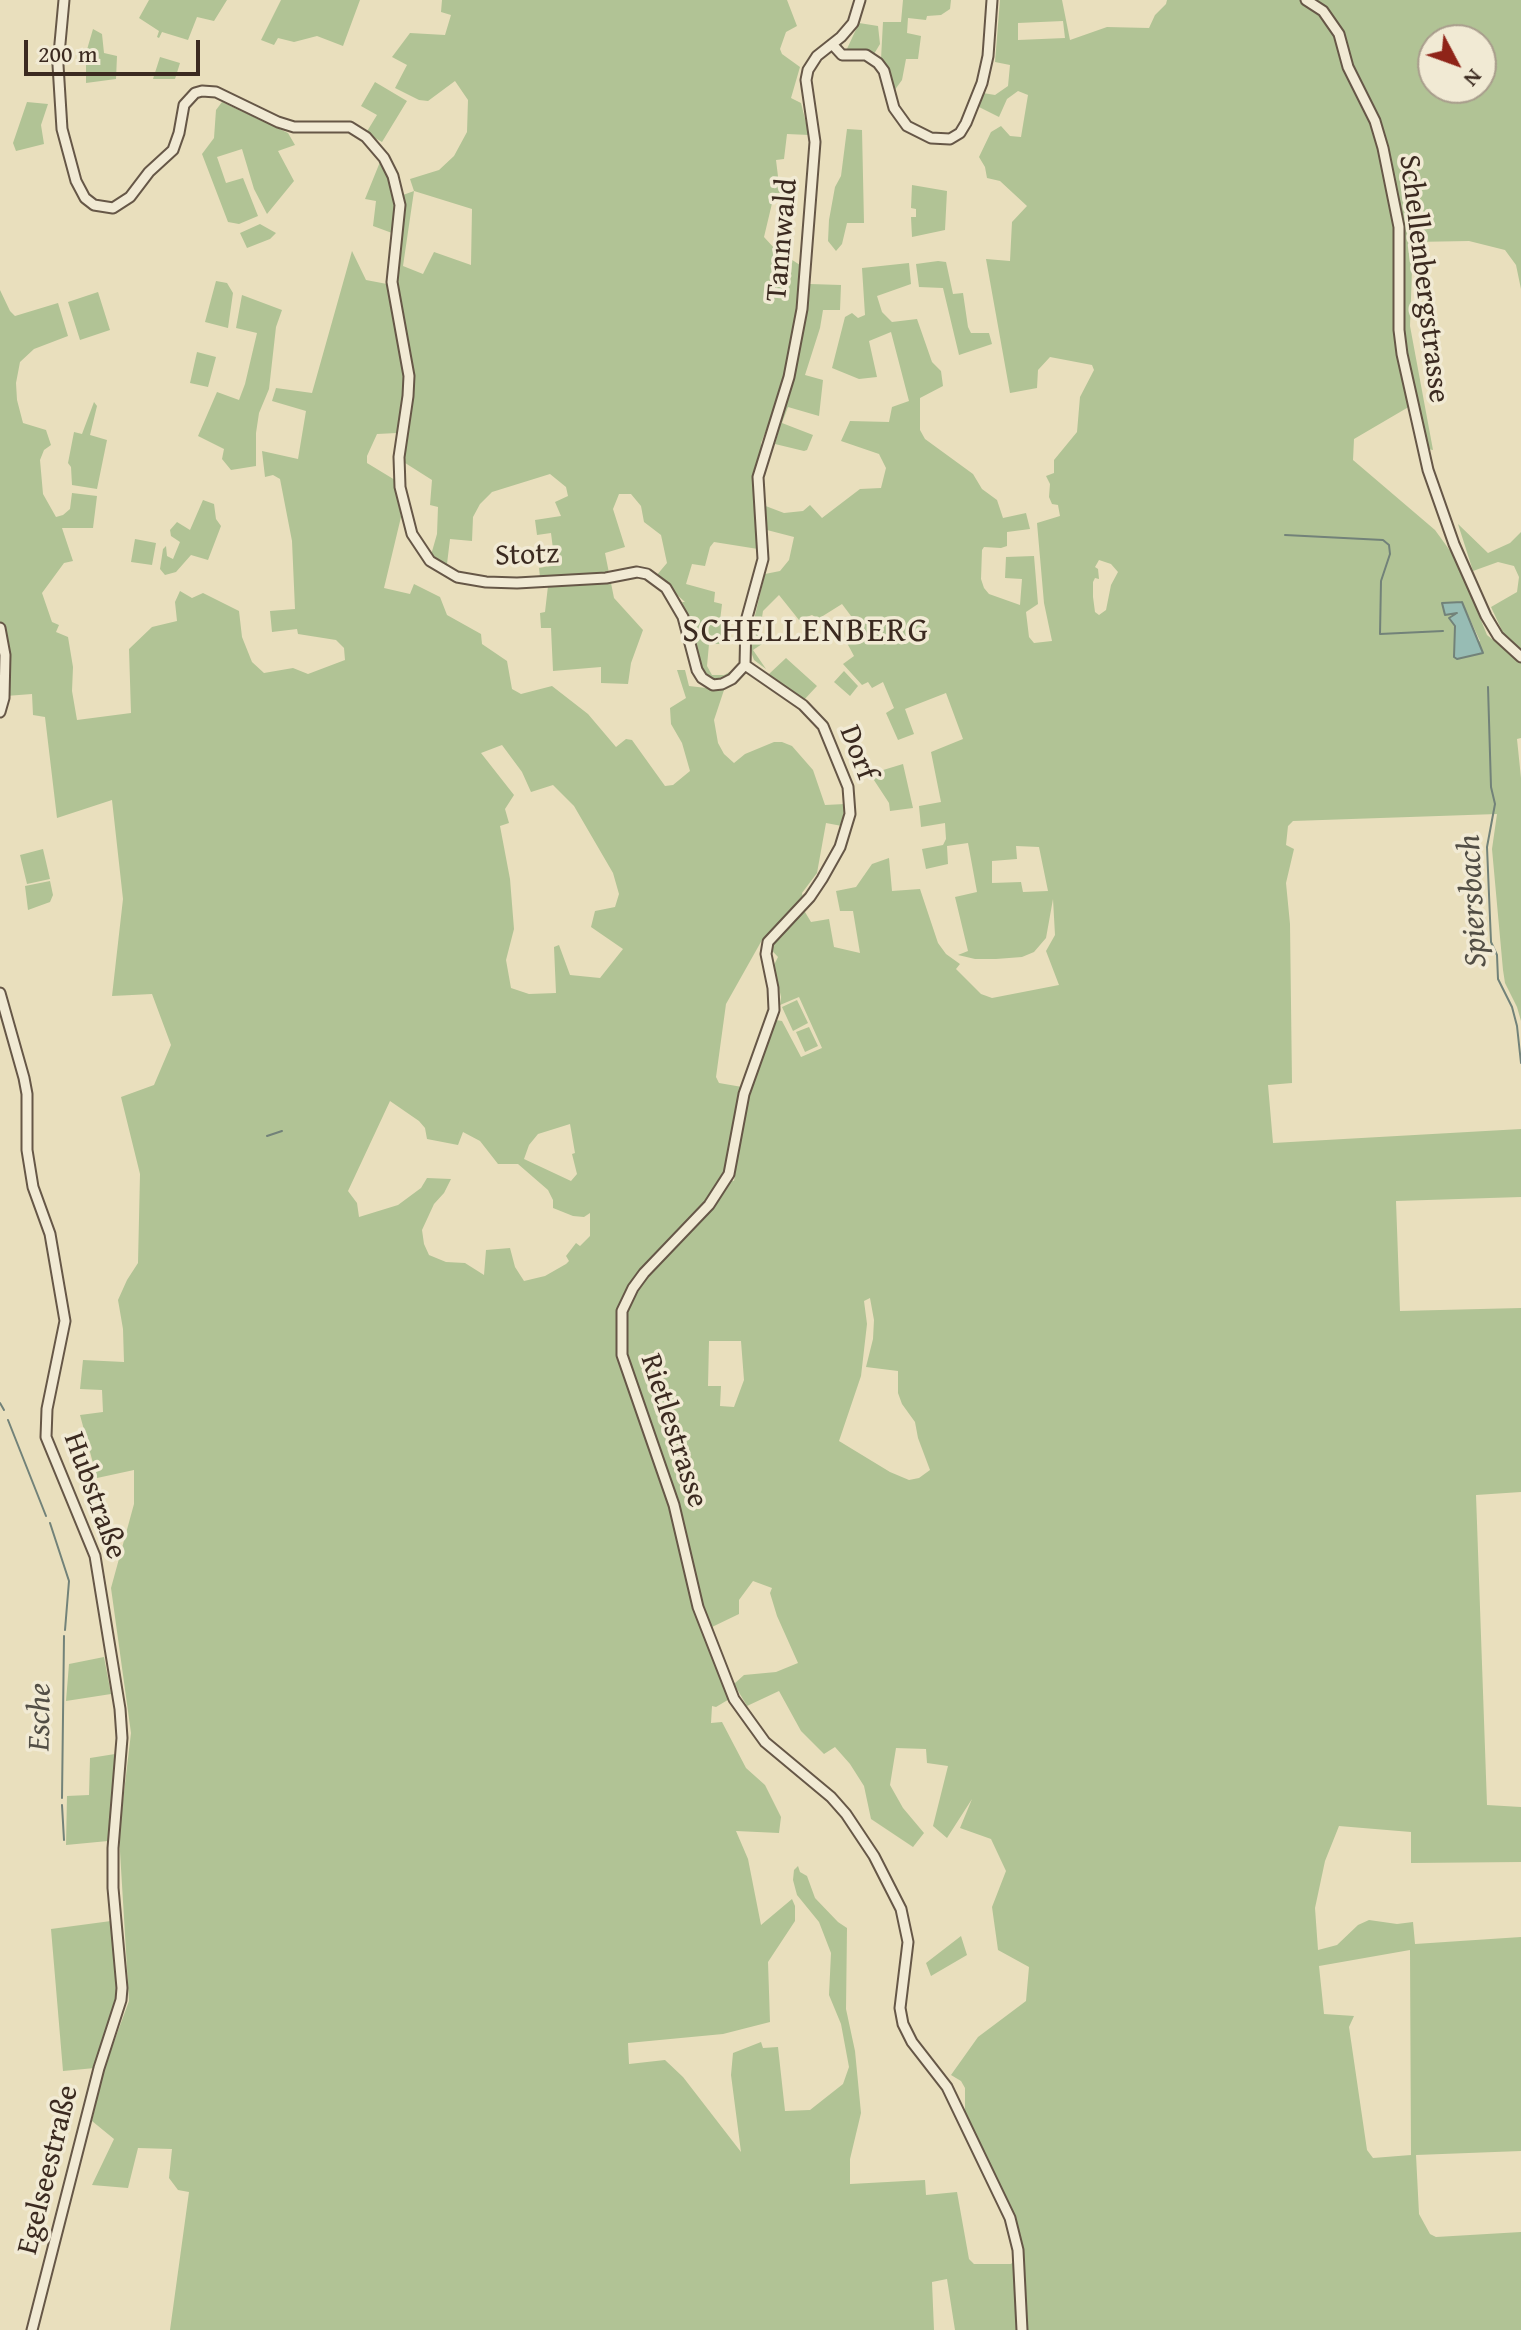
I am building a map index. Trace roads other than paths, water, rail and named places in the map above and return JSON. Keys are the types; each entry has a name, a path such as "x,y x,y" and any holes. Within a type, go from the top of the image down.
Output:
{"street":[{"name":"Stotz","path":"64,0 58,54 62,129 69,161 81,192 98,207 123,204 149,172 170,154 177,142 184,105 195,93 202,91 216,92 288,125 309,128 346,126 373,145 389,166 400,214 392,282 409,376 399,457 400,487 412,534 430,561 457,577 486,582 517,583 606,578 637,572 647,574 666,588 679,609 702,678 713,685 722,684 732,679 745,665"},
{"name":"Tannwald","path":"745,665 746,621 763,559 757,485 789,377 802,309 815,142 806,80 814,60 853,23 860,0"},
{"path":"832,44 842,55 866,55 878,63 884,71 894,108 901,120 917,133 943,140 960,133 970,115 987,64 992,0"},
{"name":"Schellenbergstrasse","path":"1306,0 1323,11 1339,34 1348,67 1375,121 1383,148 1399,227 1401,342 1428,470 1454,544 1486,616 1498,636 1521,657"},
{"path":"0,628 5,655 4,698 0,712"},
{"name":"Dorf","path":"745,665 784,691 818,720 828,733 851,799 848,825 826,872 810,897 771,936 766,947"},
{"name":"Rietlestrasse","path":"766,947 774,1010 744,1094 729,1174 721,1190 698,1219 637,1282 622,1311 622,1355 664,1473 698,1607 731,1692 752,1727 780,1756 838,1804 867,1844 895,1894 908,1942 900,2008 903,2024 912,2042 947,2087 1010,2218 1018,2250 1022,2330"},
{"name":"Hubstraße","path":"0,993 24,1078 27,1150 33,1187 50,1234 65,1321 47,1409 46,1437 95,1556 120,1709 122,1749 114,1821 113,1867 122,1988 99,2068"},
{"name":"Egelseestraße","path":"32,2330 99,2068"}],"water":[{"path":"1462,602 1483,653 1457,659 1454,657 1455,626 1449,618 1457,613 1445,615 1442,603"}],"waterway":[{"path":"1285,535 1383,540 1389,545 1390,554 1381,581 1380,634 1443,631"},
{"name":"Spiersbach","path":"1488,687 1491,787 1495,804 1487,847 1491,942 1497,955 1498,979 1512,1007 1517,1026 1521,1063"},
{"path":"267,1136 282,1131"},
{"name":"Esche","path":"0,1403 4,1410"},
{"name":"Esche","path":"8,1420 46,1516"},
{"name":"Esche","path":"50,1523 69,1581 65,1630"},
{"name":"Esche","path":"62,1798 64,1636"},
{"name":"Esche","path":"62,1805 64,1840"}],"district":[{"name":"SCHELLENBERG","path":"806,632"}]}
